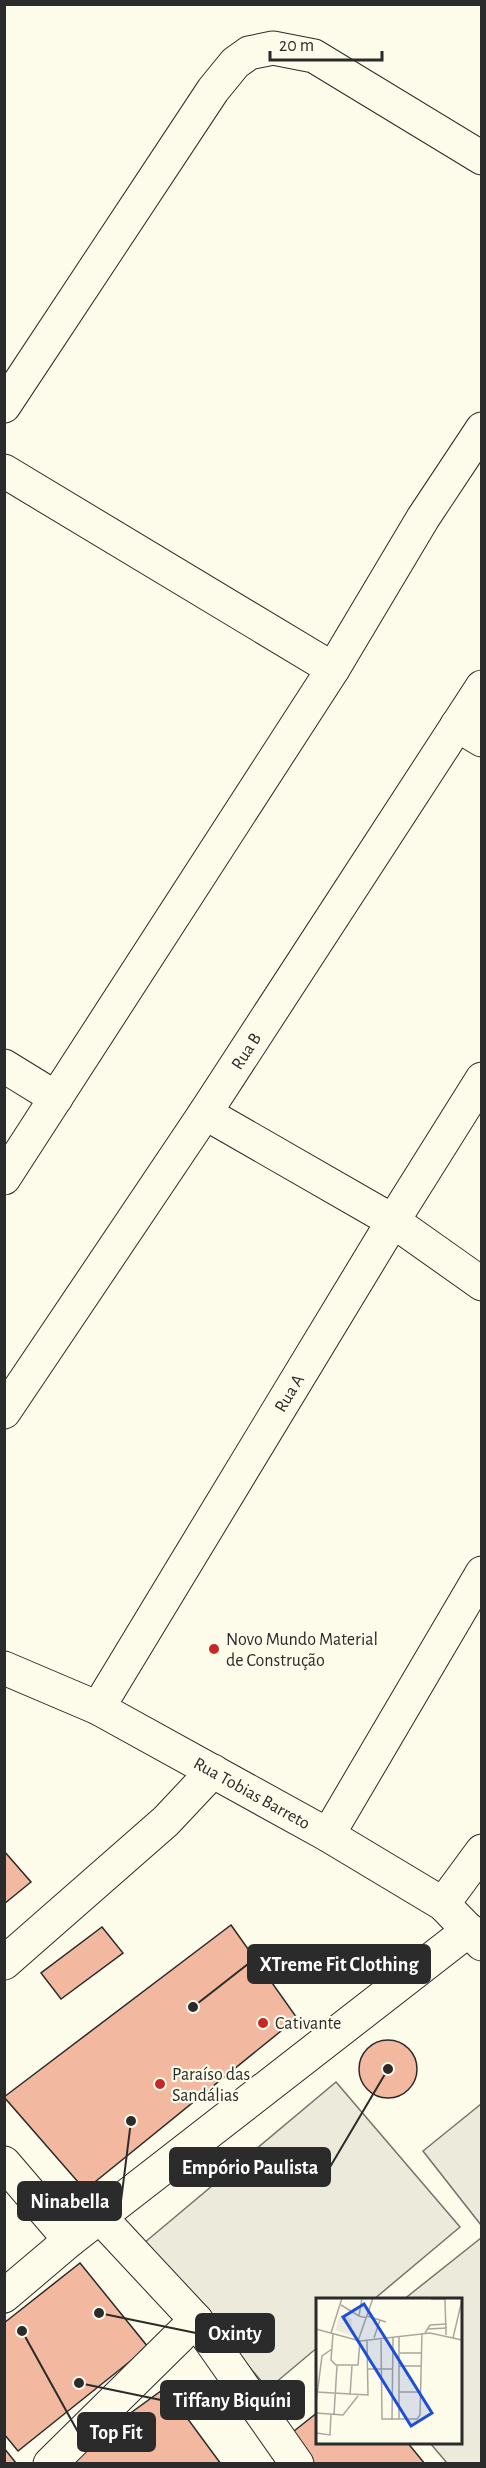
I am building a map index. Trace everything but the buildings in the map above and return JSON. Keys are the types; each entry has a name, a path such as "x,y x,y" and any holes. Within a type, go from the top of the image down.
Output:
{"street":[{"path":"4,406 213,90 235,63 249,53 273,48 314,56 482,158"},
{"path":"4,1178 333,669 423,518 482,429"},
{"path":"4,471 333,669"},
{"name":"Rua B","path":"4,1412 205,1113 469,733 482,687"},
{"path":"4,1066 56,1098"},
{"name":"Rua A","path":"98,1708 393,1221 482,1079"},
{"path":"205,1113 393,1221 482,1284"},
{"path":"328,1835 482,1573"},
{"name":"Rua Tobias Barreto","path":"4,1668 98,1708 328,1835 443,1904 475,1937"},
{"path":"4,1963 166,1821 213,1771"},
{"path":"443,1904 482,1851"},
{"path":"4,2296 100,2217 475,1937"},
{"path":"4,2163 70,2240"},
{"path":"100,2217 196,2320 275,2436 297,2463"},
{"path":"50,2463 196,2320"}],"shaded area":[{"path":"336,2082 460,2227 375,2298 316,2298 316,2349 268,2389 144,2243"},
{"path":"481,2104 481,2225 423,2151"},
{"path":"481,2238 481,2463 447,2463 431,2444 462,2444 462,2298 406,2298"}],"place":[{"name":"Novo Mundo Material de Construção","path":"214,1649"},
{"name":"XTreme Fit Clothing","path":"193,2007"},
{"name":"Cativante","path":"263,2023"},
{"name":"Empório Paulista","path":"388,2069"},
{"name":"Paraíso das Sandálias","path":"160,2084"},
{"name":"Ninabella","path":"131,2121"},
{"name":"Oxinty","path":"99,2313"},
{"name":"Top Fit","path":"22,2331"},
{"name":"Tiffany Biquíni","path":"79,2383"}]}
